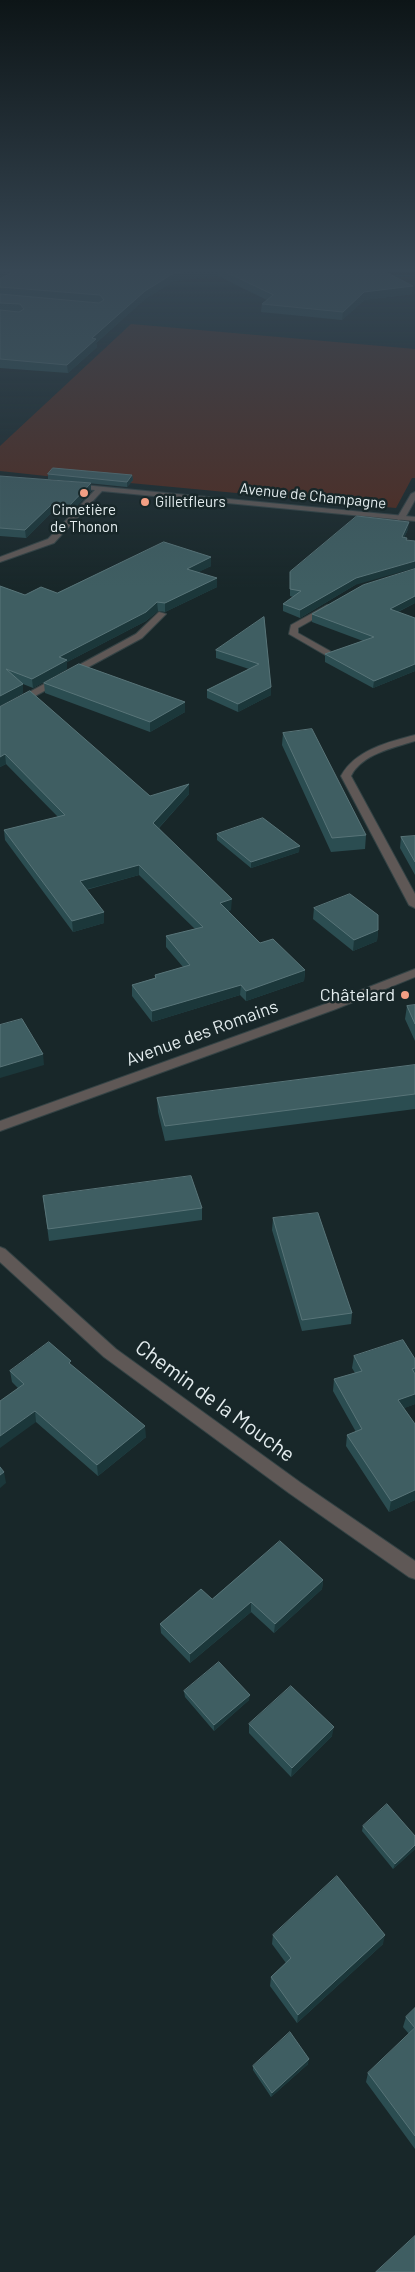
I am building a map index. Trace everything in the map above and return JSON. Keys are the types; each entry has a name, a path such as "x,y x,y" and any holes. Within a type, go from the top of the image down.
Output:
{"street":[{"name":"Avenue de Champagne","path":"67,485 415,519"},
{"path":"0,560 51,540 101,488"},
{"path":"401,518 415,494"},
{"path":"326,653 293,634 294,627 335,603"},
{"path":"0,712 139,636 162,614"},
{"path":"415,738 363,758 348,771 346,776 415,905"},
{"name":"Avenue des Romains","path":"0,1126 332,1006 415,973"},
{"name":"Chemin de la Mouche","path":"0,1253 110,1353 295,1488 414,1568"}],"shaded area":[{"path":"75,376 415,376 415,478 412,478 396,508 130,483 129,485 0,471 0,446"}],"building":[{"path":"53,468 132,475 127,482 48,474"},
{"path":"0,476 91,483 69,506 52,504 25,530 0,528"},
{"path":"357,516 409,522 402,537 407,538 406,540 415,541 415,561 356,578 300,610 283,604 301,591 290,589 290,572"},
{"path":"164,542 211,557 187,569 217,578 165,603 157,602 146,612 59,657 67,660 32,679 6,669 23,684 0,696 0,586 25,595 41,587 57,593"},
{"path":"415,569 415,596 390,609 415,618 415,664 374,681 325,654 374,637 312,614 363,585"},
{"path":"264,617 271,687 238,704 207,690 259,664 216,650"},
{"path":"79,664 185,702 150,722 44,683"},
{"path":"30,691 150,796 189,784 153,823 232,899 220,903 260,943 273,939 305,970 246,991 241,985 152,1011 132,985 156,978 155,975 190,965 166,936 203,927 139,865 80,881 104,912 72,921 4,830 65,815 5,754 0,757 0,707"},
{"path":"312,729 366,835 332,838 283,733"},
{"path":"263,818 300,846 251,862 217,834"},
{"path":"415,836 415,862 401,837"},
{"path":"350,894 378,915 378,930 354,940 314,908"},
{"path":"415,1005 415,1024 407,1006"},
{"path":"22,1019 43,1054 0,1067 0,1025"},
{"path":"415,1065 415,1094 165,1126 157,1098"},
{"path":"191,1176 202,1208 48,1229 43,1196"},
{"path":"318,1213 352,1313 302,1320 273,1218"},
{"path":"403,1340 415,1359 415,1368 412,1369 415,1374 415,1394 398,1400 415,1424 415,1490 391,1501 347,1435 362,1429 334,1379 362,1371 354,1356"},
{"path":"49,1342 71,1361 69,1363 145,1426 97,1465 35,1411 0,1436 0,1401 24,1384 10,1371"},
{"path":"0,1467 4,1472 0,1475"},
{"path":"280,1541 323,1580 275,1624 251,1602 190,1654 160,1624 201,1589 212,1599"},
{"path":"219,1662 250,1695 214,1725 184,1691"},
{"path":"291,1686 334,1727 292,1768 249,1724"},
{"path":"387,1804 415,1836 415,1845 395,1864 363,1826"},
{"path":"337,1876 385,1935 298,2015 271,1977 291,1958 273,1935"},
{"path":"415,2008 415,2028 406,2017"},
{"path":"415,2028 415,2136 368,2073"},
{"path":"290,2032 309,2059 272,2093 253,2066"},
{"path":"415,2236 415,2272 376,2272"}],"place":[{"name":"Cimetière de Thonon","path":"84,493"},
{"name":"Gilletfleurs","path":"145,502"},
{"name":"Châtelard","path":"405,995"}]}
